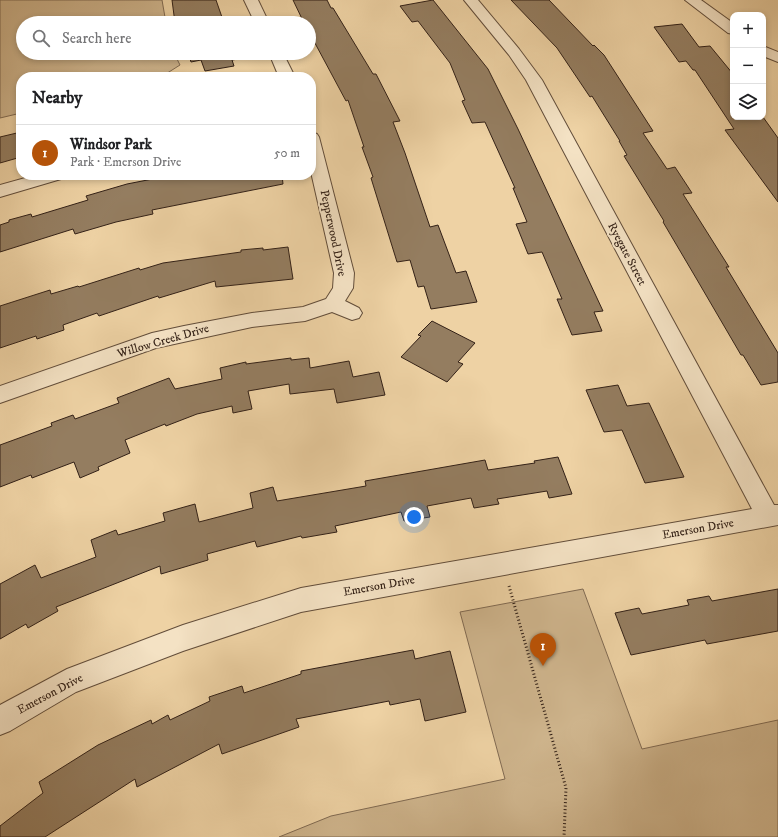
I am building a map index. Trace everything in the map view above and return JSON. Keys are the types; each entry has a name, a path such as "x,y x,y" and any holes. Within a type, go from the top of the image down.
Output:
{"street":[{"path":"251,0 259,16"},
{"name":"Ryegate Street","path":"471,0 514,52 534,80 773,516"},
{"path":"692,0 730,28"},
{"path":"766,52 778,58"},
{"path":"279,60 285,72"},
{"name":"Pepperwood Drive","path":"316,158 344,273 343,288 333,304"},
{"path":"0,191 38,180"},
{"path":"333,304 352,313"},
{"name":"Willow Creek Drive","path":"0,395 184,332 252,320 305,314 333,304"},
{"name":"Emerson Drive","path":"0,721 74,679 183,638 301,600 773,516"}],"path":[{"path":"503,564 566,788 564,837"}],"shaded area":[{"path":"0,0 162,0 165,16 16,16 16,60 178,60 180,65 169,72 16,72 16,114 0,118"},
{"path":"583,589 642,749 778,720 778,837 279,837 331,816 505,779 460,612"}],"building":[{"path":"172,0 216,0 222,16 174,16"},
{"path":"293,0 327,0 373,74 376,74 400,121 393,122 430,227 438,225 456,273 466,271 477,302 431,309 424,286 418,287 410,260 397,262 371,178 373,177 362,147 364,147 348,100 346,101 316,45 316,16 301,16"},
{"path":"433,0 488,69 518,129 603,311 594,312 602,331 572,335 557,299 562,299 542,252 528,254 516,224 527,222 513,188 515,188 485,122 472,123 462,101 465,100 450,63 418,21 412,22 400,6"},
{"path":"511,0 549,0 593,46 594,45 604,55 653,131 643,133 667,169 675,167 692,193 683,194 729,267 726,267 778,353 778,382 761,385 743,355 741,355 663,222 664,221 624,156 627,155 620,141 592,96 590,97 557,48"},
{"path":"682,24 699,47 710,46 730,70 730,120 765,120 778,138 778,202 725,130 734,129 695,70 693,70 686,61 679,62 654,27"},
{"path":"190,60 201,60 191,62"},
{"path":"201,60 232,60 234,66 205,71"},
{"path":"16,133 16,158 0,163 0,137"},
{"path":"147,180 283,180 283,184 152,210 153,214 116,222 75,234 73,229 0,252 0,225 9,222 9,220 31,214 32,217 88,200 86,196 127,184"},
{"path":"288,247 293,279 216,287 215,281 159,298 158,296 99,316 97,313 63,325 64,330 37,339 36,336 0,348 0,306 50,290 51,294 78,286 79,287 139,268 140,270 163,263 241,252 241,250 263,248 263,250"},
{"path":"432,321 475,343 458,362 463,364 447,382 401,357 421,336 418,335"},
{"path":"291,358 291,360 309,358 310,368 349,361 353,377 379,372 385,395 337,403 334,389 290,394 289,384 248,391 252,409 233,413 232,406 197,414 166,426 165,424 125,440 130,453 98,467 99,470 80,478 74,462 32,478 31,475 0,487 0,445 52,426 51,423 73,415 75,419 119,403 117,398 169,378 175,389 222,379 220,368 246,362 246,364"},
{"path":"618,385 627,406 649,403 684,477 645,483 622,430 604,432 586,390"},
{"path":"558,457 572,494 549,498 547,491 497,499 499,504 474,508 471,498 427,506 430,517 404,521 401,512 335,526 337,532 302,538 301,536 257,547 255,541 207,554 208,560 161,574 160,566 56,607 58,611 28,628 26,624 0,639 0,584 35,565 41,578 96,557 91,540 116,530 118,535 165,521 163,513 195,504 199,522 253,508 250,493 273,487 277,501 366,486 365,481 485,460 488,470 535,463 534,461"},
{"path":"778,589 778,631 707,644 705,640 631,655 615,613 639,608 642,614 689,605 687,600 709,596 712,601"},
{"path":"413,650 415,659 450,651 466,712 425,721 420,699 390,705 389,701 296,719 299,727 222,754 219,744 137,787 135,779 45,837 0,837 0,826 43,793 39,782 98,745 151,720 152,724 168,715 170,720 210,701 209,697 242,686 244,693 301,674 301,671"}],"place":[{"name":"Windsor Park","path":"543,666"}]}
